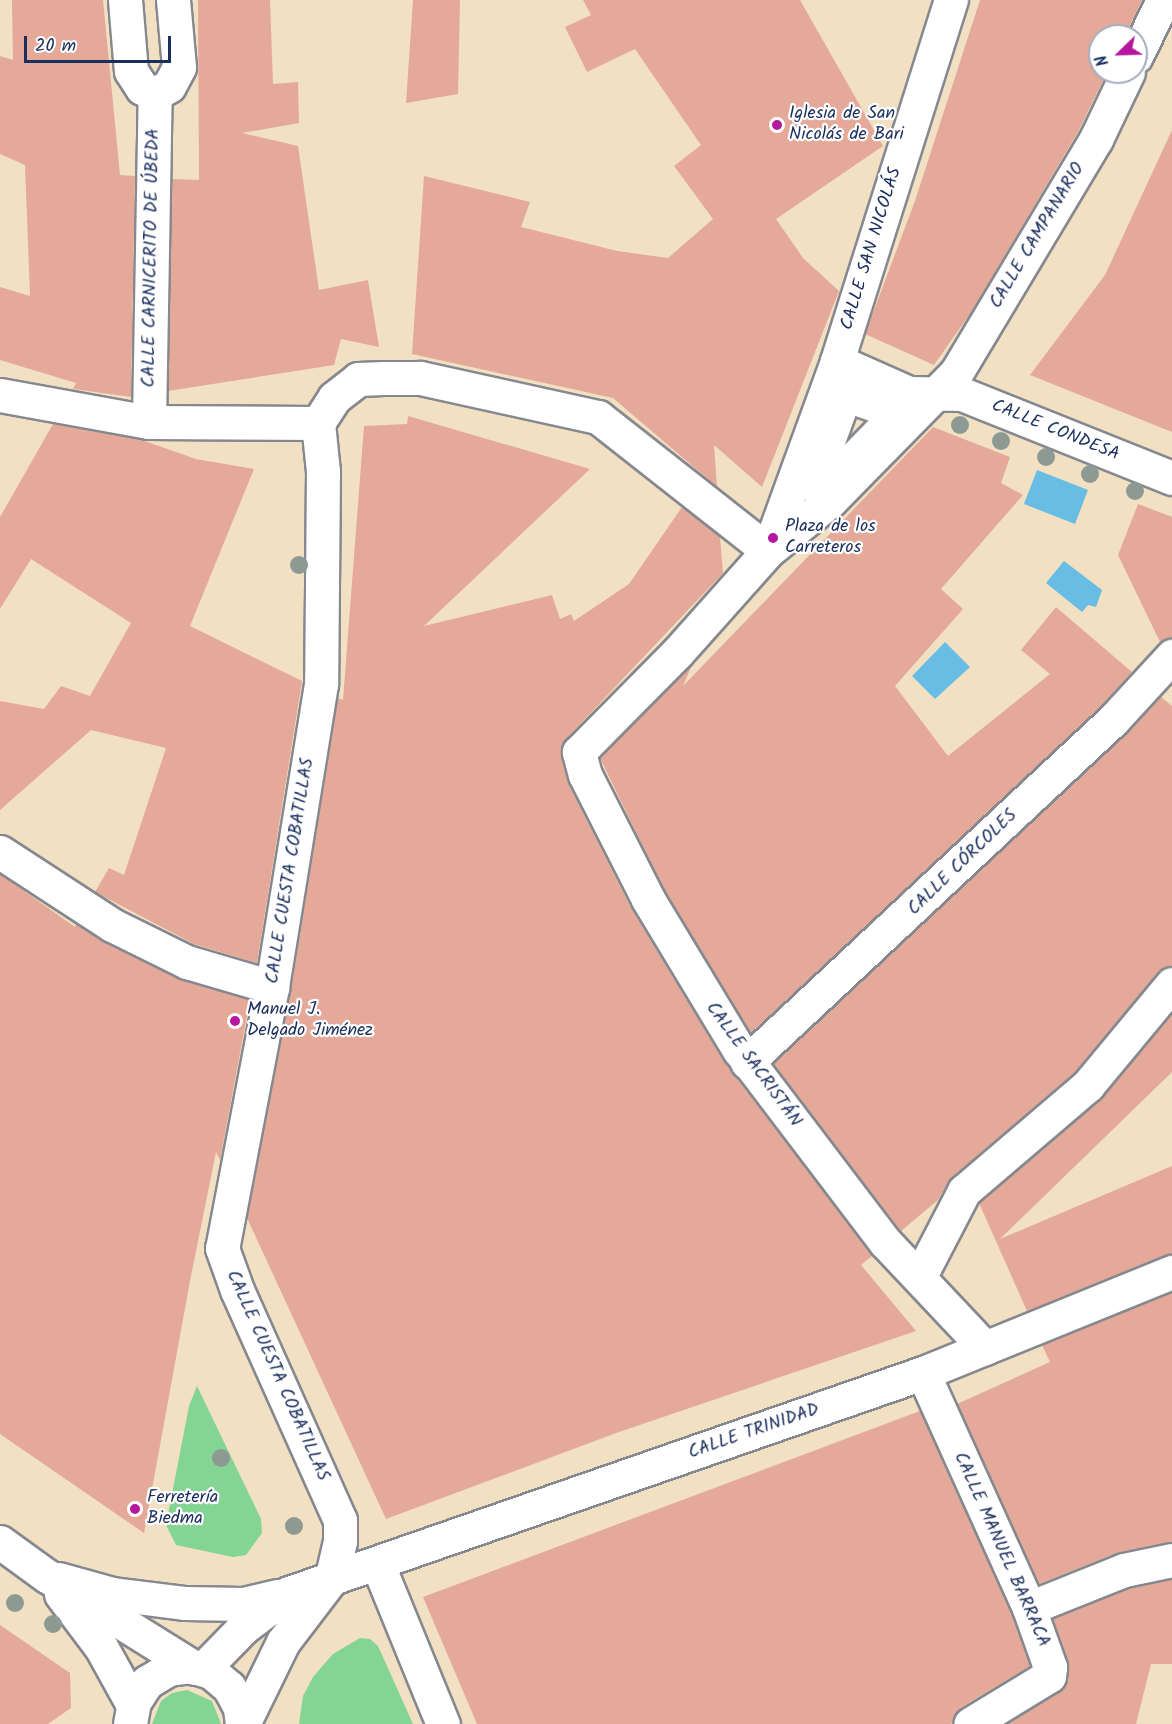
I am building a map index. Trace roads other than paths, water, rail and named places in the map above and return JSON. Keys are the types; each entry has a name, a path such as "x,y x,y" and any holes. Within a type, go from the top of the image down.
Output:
{"street":[{"path":"125,0 131,71 141,88 155,94 169,86 179,67 173,0"},
{"name":"CALLE SAN NICOLÁS","path":"837,361 951,0"},
{"path":"1148,30 1162,0"},
{"name":"CALLE CAMPANARIO","path":"937,393 956,373 1084,160 1122,84"},
{"name":"CALLE CARNICERITO DE ÚBEDA","path":"149,422 155,94"},
{"path":"768,551 837,361 909,393 937,393"},
{"path":"0,395 149,422 318,423 334,398 358,379 420,378 598,417 768,551"},
{"path":"768,551 831,500 937,393"},
{"name":"CALLE CONDESA","path":"937,393 962,394 1172,478"},
{"name":"CALLE CUESTA COBATILLAS","path":"318,423 323,471 321,684 272,987 222,1248 237,1290 340,1520 340,1541 331,1579"},
{"name":"CALLE SACRISTÁN","path":"768,551 678,653 583,744 579,752 585,775 648,899 708,1004 747,1062 885,1242 920,1276 985,1348"},
{"name":"CALLE CÓRCOLES","path":"747,1062 1114,719 1172,656"},
{"path":"0,852 112,926 187,962 272,987"},
{"path":"920,1276 964,1191 1088,1085 1172,984"},
{"name":"CALLE TRINIDAD","path":"199,1668 244,1627 289,1593 378,1565 923,1373 1172,1272"},
{"name":"CALLE MANUEL BARRACA","path":"923,1373 1047,1652 1049,1676 970,1724"},
{"path":"0,1542 47,1576 232,1690 240,1708 242,1724"},
{"path":"1029,1608 1124,1570 1172,1560"},
{"path":"378,1565 443,1724"},
{"path":"47,1576 113,1594 185,1603 243,1604 289,1593"},
{"path":"47,1576 83,1620 129,1718"},
{"path":"242,1724 283,1642 331,1579"},
{"path":"129,1718 140,1690 154,1676 176,1667 199,1668"}],"water":[{"path":"1037,470 1088,490 1075,524 1024,504"},
{"path":"1064,561 1102,590 1096,607 1088,605 1082,612 1046,583"},
{"path":"945,642 970,667 935,699 912,676"}],"place":[{"name":"Iglesia de San Nicolás de Bari","path":"777,125"},
{"name":"Plaza de los Carreteros","path":"773,538"},
{"name":"Manuel J. Delgado Jiménez","path":"235,1021"},
{"name":"Ferretería Biedma","path":"135,1509"}]}
